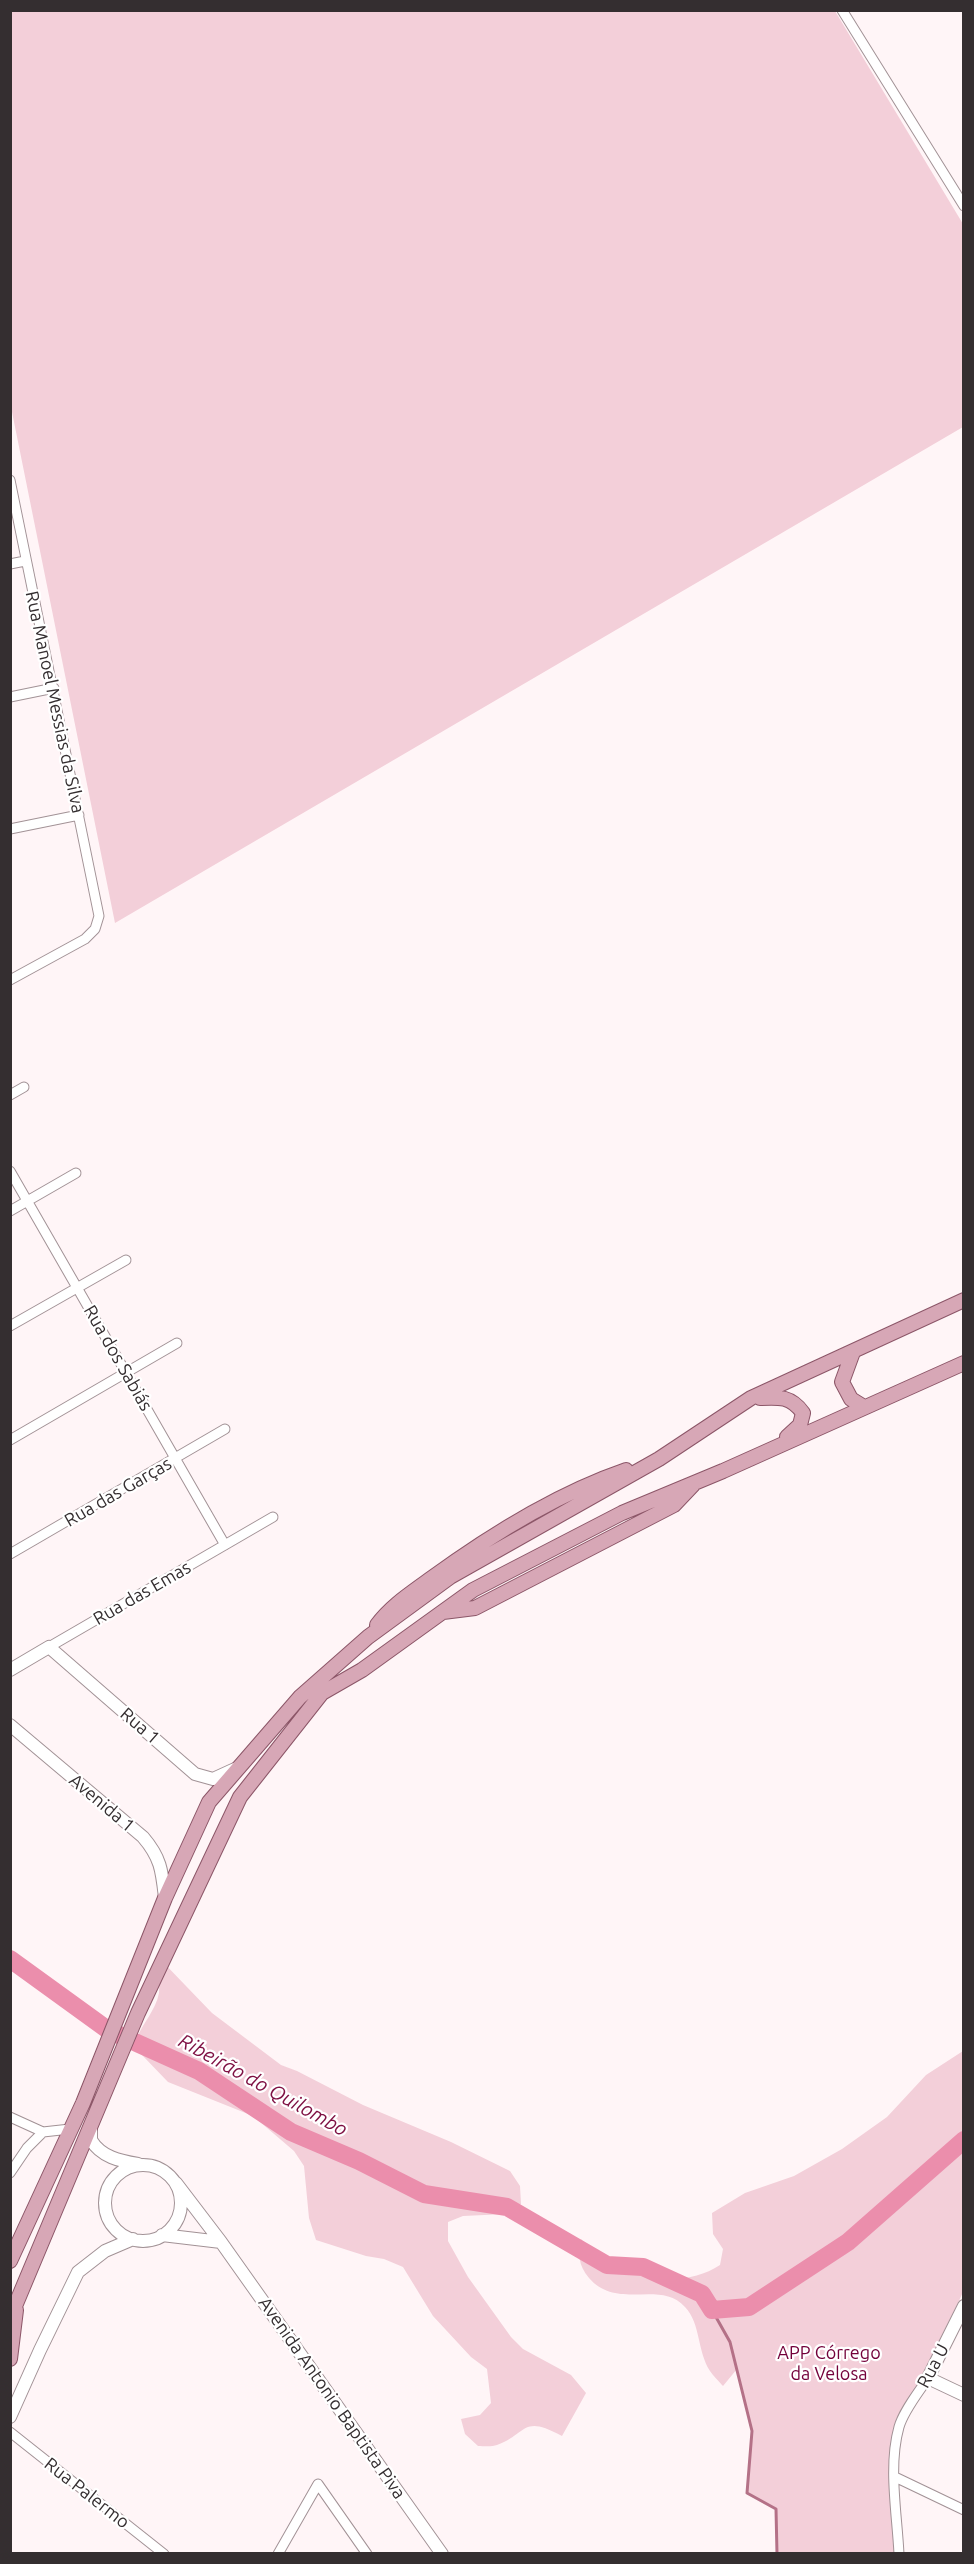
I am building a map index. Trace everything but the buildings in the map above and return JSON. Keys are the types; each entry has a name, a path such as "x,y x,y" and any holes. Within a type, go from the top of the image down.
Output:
{"main road":[{"path":"10,2261 83,2103 165,1898 209,1802 300,1697 368,1636 450,1577 659,1459 751,1398 963,1300"},
{"path":"853,1352 842,1382 851,1399 864,1407"},
{"path":"10,2318 120,2053 240,1797 322,1693 362,1670 473,1590 622,1513 723,1471 963,1363"},
{"path":"751,1398 781,1396 795,1402 803,1413 800,1425 782,1443"},
{"name":"Rua das Emas","path":"10,1670 49,1647"},
{"name":"Rua 1","path":"49,1647 195,1774 213,1779 238,1768"},
{"name":"Avenida 1","path":"10,1725 143,1837 155,1851 162,1869 165,1898"},
{"name":"Avenida Antonio Baptista Piva","path":"91,2124 91,2140 104,2154 116,2160 161,2170 176,2183 221,2242 442,2553"},
{"path":"142,2165 123,2171 109,2185 105,2204 110,2222 124,2236 143,2241 162,2235 170,2229 179,2212 180,2202 176,2183"},
{"path":"162,2235 221,2242"},
{"path":"10,2417 39,2350 78,2272 105,2252 133,2240"},
{"path":"10,2359 17,2303"},
{"name":"Rua U","path":"928,2378 963,2306"},
{"path":"928,2378 963,2395"}],"street":[{"path":"842,10 963,206"},
{"name":"Rua Manoel Messias da Silva","path":"10,480 99,910 98,923 85,939 10,980"},
{"path":"10,564 25,561"},
{"path":"10,697 54,688"},
{"path":"10,829 79,815"},
{"path":"10,1095 24,1088"},
{"name":"Rua dos Sabiás","path":"10,1171 225,1545"},
{"path":"10,1211 76,1173"},
{"path":"10,1326 126,1260"},
{"path":"10,1440 177,1342"},
{"name":"Rua das Garças","path":"10,1554 225,1429"},
{"name":"Rua das Emas","path":"49,1647 273,1517"},
{"path":"10,2117 43,2132 70,2129"},
{"path":"10,2173 27,2148 43,2132"},
{"name":"Rua U","path":"895,2477 896,2445 900,2424 928,2378"},
{"name":"Rua Palermo","path":"10,2432 164,2553"},
{"path":"898,2553 895,2477 963,2510"},
{"path":"279,2553 318,2484 367,2553"}],"green space":[{"path":"10,11 835,11 963,224 963,427 115,923 11,407"},
{"path":"160,1959 212,2013 281,2065 363,2105 451,2142 510,2171 520,2186 521,2204 506,2214 463,2216 448,2222 448,2241 468,2277 511,2337 523,2349 571,2375 586,2393 562,2436 539,2426 532,2426 497,2445 478,2446 465,2434 461,2419 480,2415 491,2403 487,2369 471,2357 433,2316 403,2267 384,2259 366,2256 316,2240 309,2218 304,2166 294,2151 253,2116 168,2082 142,2055 136,2040 159,1993"},
{"name":"APP Córrego da Velosa","path":"963,2051 963,2292 902,2425 896,2469 897,2553 777,2553 776,2509 747,2493 752,2431 737,2369 723,2386 711,2373 703,2355 694,2321 685,2307 675,2299 664,2295 613,2293 600,2288 589,2278 581,2264 579,2255 581,2239 600,2255 650,2277 671,2279 692,2277 711,2270 720,2265 723,2249 713,2234 712,2213 745,2193 794,2176 842,2149 887,2117 926,2075"}],"waterway":[{"name":"Ribeirão do Quilombo","path":"10,1959 108,2030 199,2071 291,2132 359,2161 424,2194 507,2207 607,2265 643,2267 702,2294 712,2310 749,2307 848,2242 964,2140"},
{"path":"712,2310 730,2342 752,2431 747,2493 776,2509 777,2554"}]}
